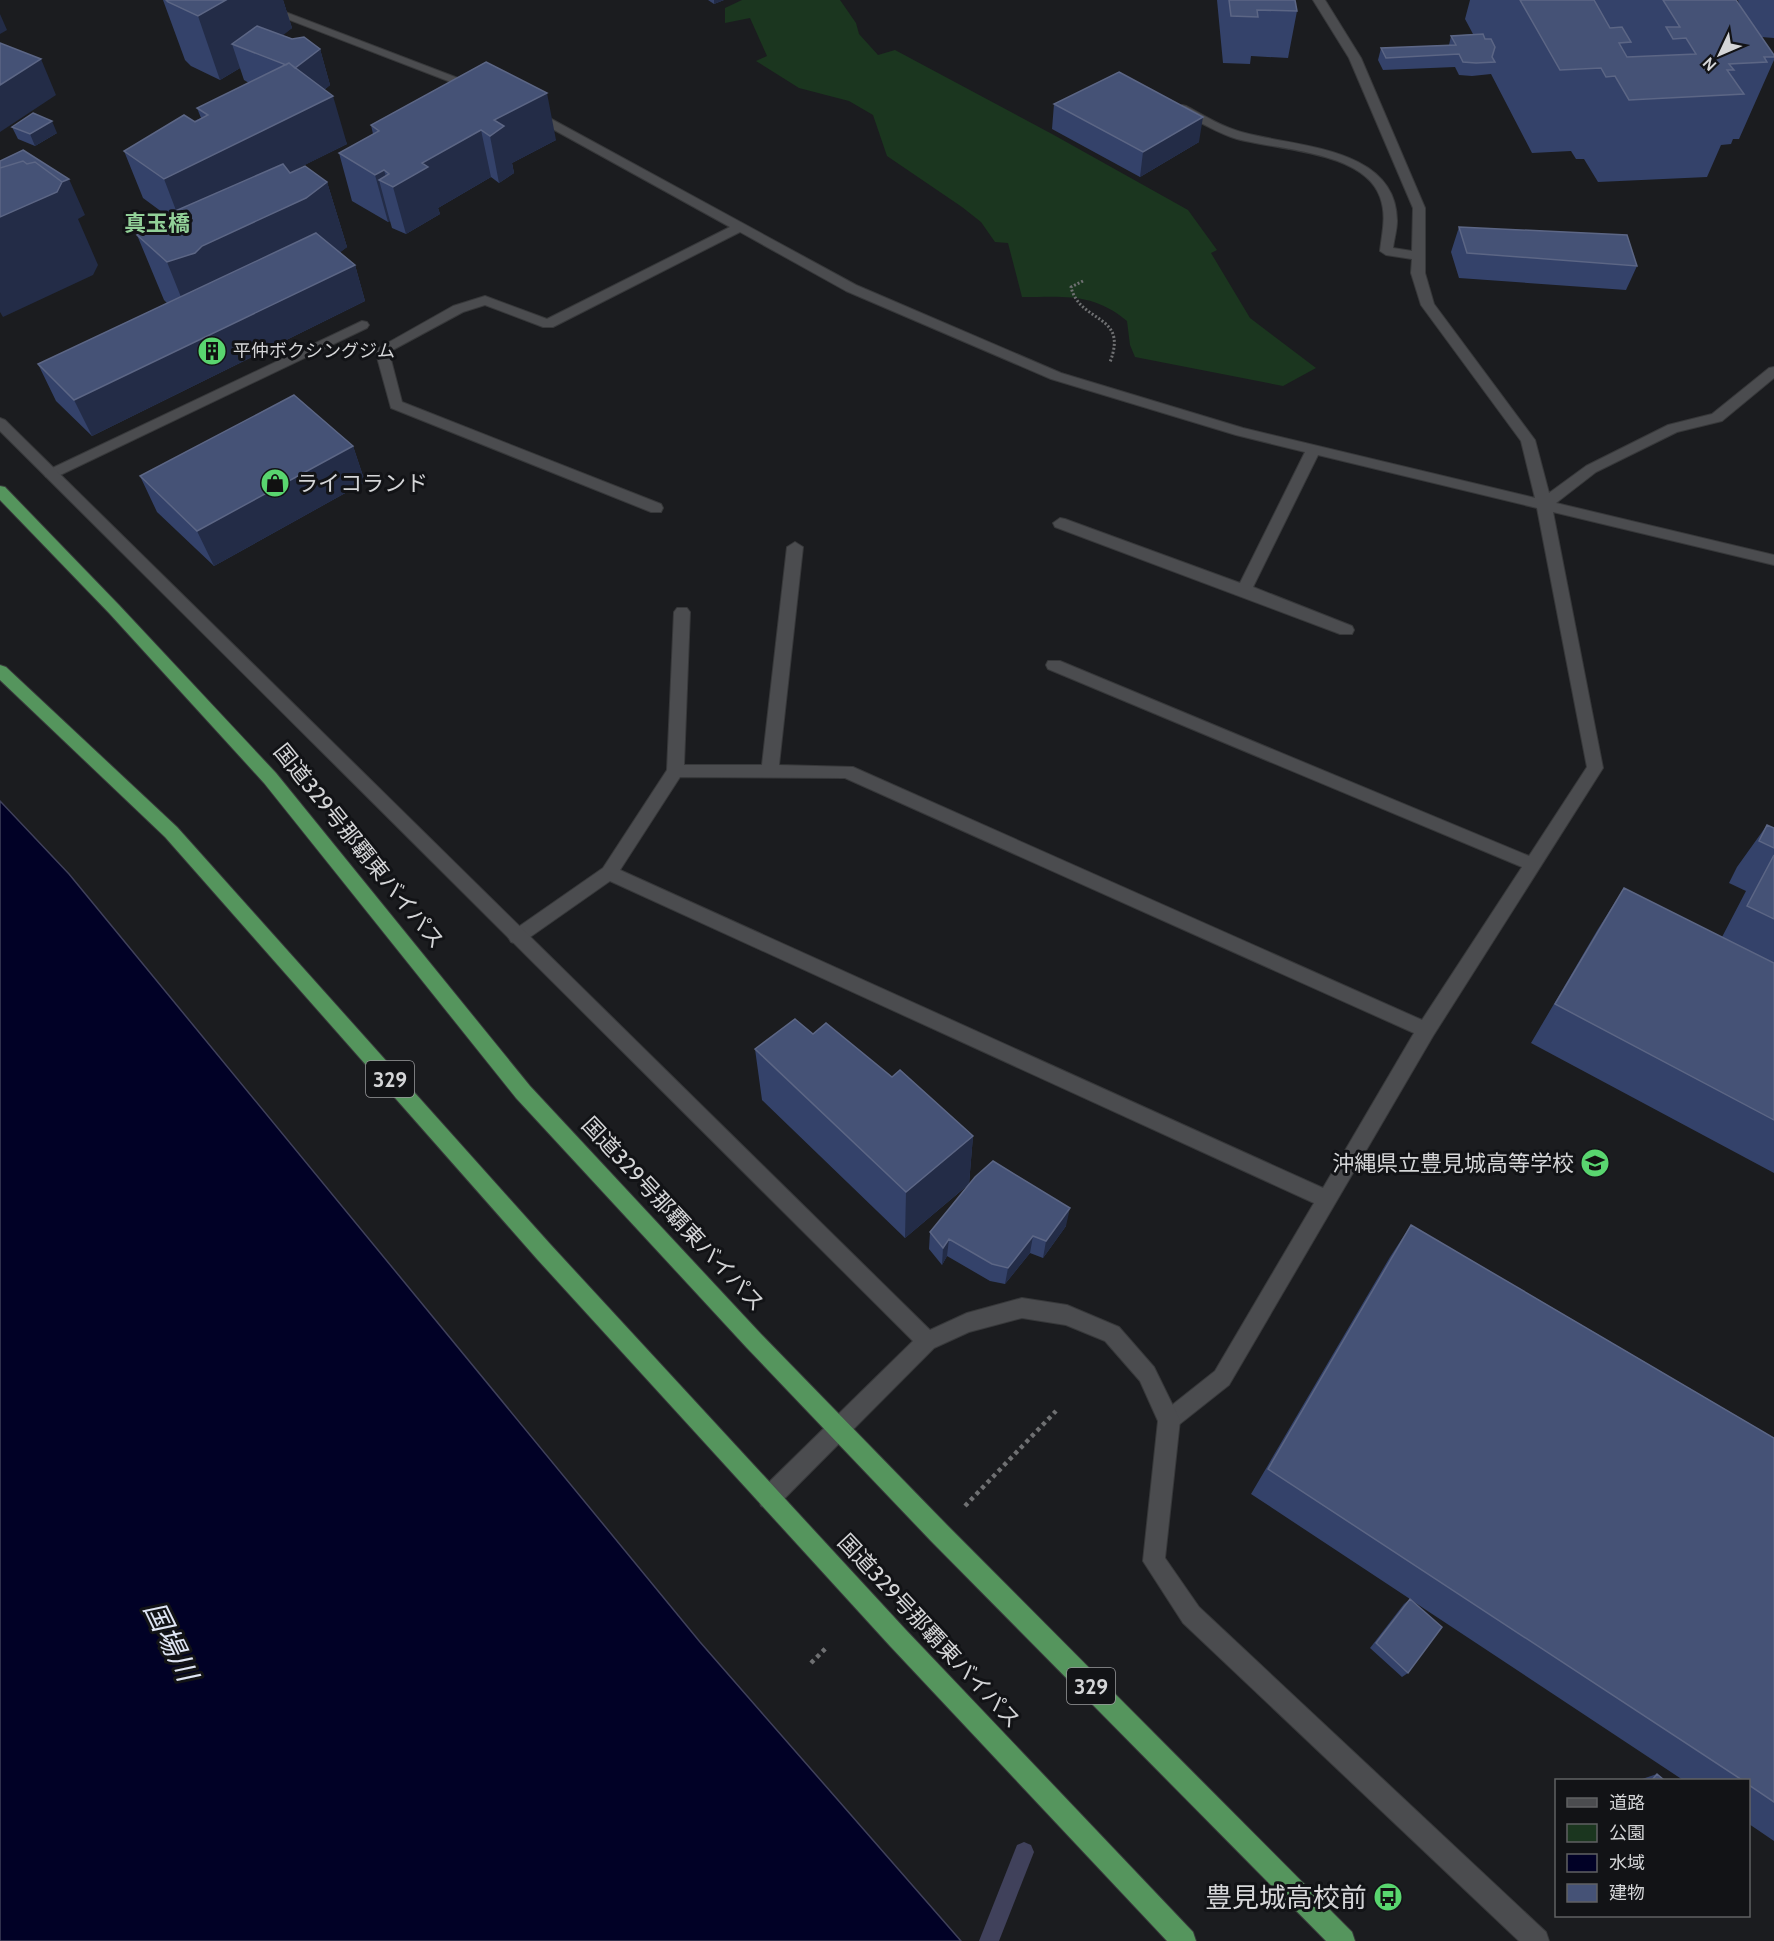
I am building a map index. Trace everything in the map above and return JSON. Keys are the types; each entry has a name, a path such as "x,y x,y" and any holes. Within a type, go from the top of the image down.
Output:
{"highway":[{"name":"国道329号那覇東バイパス","path":"0,491 114,609 270,778 523,1092 840,1429 1343,1941"},
{"name":"国道329号那覇東バイパス","path":"0,671 171,832 544,1252 769,1498 1184,1941"}],"street":[{"path":"244,0 494,94"},
{"path":"1169,1419 1222,1378 1426,1030 1595,768 1544,504 1528,440 1428,305 1418,273 1419,208 1355,58 1319,0"},
{"path":"1166,101 1239,135 1313,149 1346,160 1368,173 1386,194 1391,219 1386,251 1418,256"},
{"path":"525,109 851,288 1056,376 1241,432 1774,560"},
{"path":"656,508 396,405 382,350 458,309 485,300 548,324 740,227"},
{"path":"51,474 362,325"},
{"path":"1544,504 1591,469 1673,428 1718,418 1774,370"},
{"path":"0,423 927,1341"},
{"path":"1244,590 1314,449"},
{"path":"1060,523 1346,630"},
{"path":"770,772 795,547"},
{"path":"517,937 609,873 675,771 682,612"},
{"path":"1054,665 1534,865"},
{"path":"675,771 847,772 1426,1030"},
{"path":"609,873 1327,1199"},
{"path":"769,1498 927,1341 967,1323 1022,1308 1067,1315 1112,1334 1147,1374 1169,1419 1154,1561 1191,1615 1537,1941"}],"path":[{"path":"1083,281 1071,287 1071,292 1076,300 1115,333 1117,344 1112,360 1090,387"},
{"path":"958,1513 1056,1412"},
{"path":"811,1663 826,1648"}],"green space":[{"path":"742,0 840,0 856,23 859,34 878,55 895,50 1188,210 1217,250 1211,253 1250,318 1316,368 1283,386 1135,357 1130,345 1127,321 1102,305 1077,298 1022,297 1008,243 995,242 981,222 887,156 873,115 849,101 799,88 756,61 767,56 750,18 725,23 725,8"}],"water":[{"name":"国場川","path":"0,801 69,874 700,1642 961,1941 0,1941"}],"building":[{"path":"166,0 226,0 198,16"},
{"path":"1229,0 1295,0 1297,11 1257,10 1258,17 1231,16"},
{"path":"1520,0 1594,0 1610,28 1622,27 1631,42 1619,43 1627,57 1696,54 1686,38 1673,39 1666,27 1680,27 1663,0 1736,0 1774,57 1764,57 1767,62 1729,64 1734,70 1727,70 1744,94 1629,100 1615,76 1606,77 1601,68 1560,70"},
{"path":"257,26 292,39 304,37 320,49 295,68 289,63 286,65 232,44"},
{"path":"1483,34 1485,39 1491,39 1495,47 1492,57 1495,62 1463,62 1459,54 1386,58 1381,48 1456,45 1451,36"},
{"path":"0,43 41,59 0,85"},
{"path":"486,62 547,93 494,120 504,126 490,136 481,130 422,163 428,167 393,187 379,180 389,174 384,170 375,175 339,153 379,131 371,125"},
{"path":"289,63 333,96 164,179 124,151 184,115 195,122 208,115 197,108"},
{"path":"1119,72 1203,117 1143,152 1054,104"},
{"path":"33,113 52,121 30,134 12,127"},
{"path":"23,150 69,179 62,182 35,162 27,164 23,161 0,168 0,161"},
{"path":"23,161 27,164 35,162 62,182 57,192 0,217 0,168"},
{"path":"283,164 290,173 305,166 327,182 306,198 202,246 195,253 167,262 137,235 155,227 150,222"},
{"path":"1459,227 1627,235 1637,266 1467,253"},
{"path":"316,233 355,265 74,400 38,364"},
{"path":"294,395 353,446 197,531 140,476"},
{"path":"1767,825 1774,828 1774,848 1759,841"},
{"path":"1774,855 1774,919 1747,906"},
{"path":"1624,888 1774,963 1774,1120 1555,1004"},
{"path":"795,1019 813,1034 826,1023 892,1077 900,1070 973,1136 906,1192 755,1049"},
{"path":"993,1161 1070,1208 1046,1241 1033,1236 1008,1268 992,1264 949,1239 943,1248 930,1232 975,1177"},
{"path":"1411,1225 1774,1438 1774,1802 1750,1786 1750,1779 1740,1779 1268,1469"},
{"path":"1410,1599 1442,1627 1408,1673 1376,1643"},
{"path":"1657,1774 1663,1779 1653,1779"}],"waterway":[{"path":"989,1941 1024,1852"}],"place":[{"name":"平仲ボクシングジム","path":"212,351"},
{"name":"ライコランド","path":"275,483"},
{"name":"沖縄県立豊見城高等学校","path":"1595,1163"},
{"name":"豊見城高校前","path":"1388,1897"}],"district":[{"name":"真玉橋","path":"157,223"}]}
